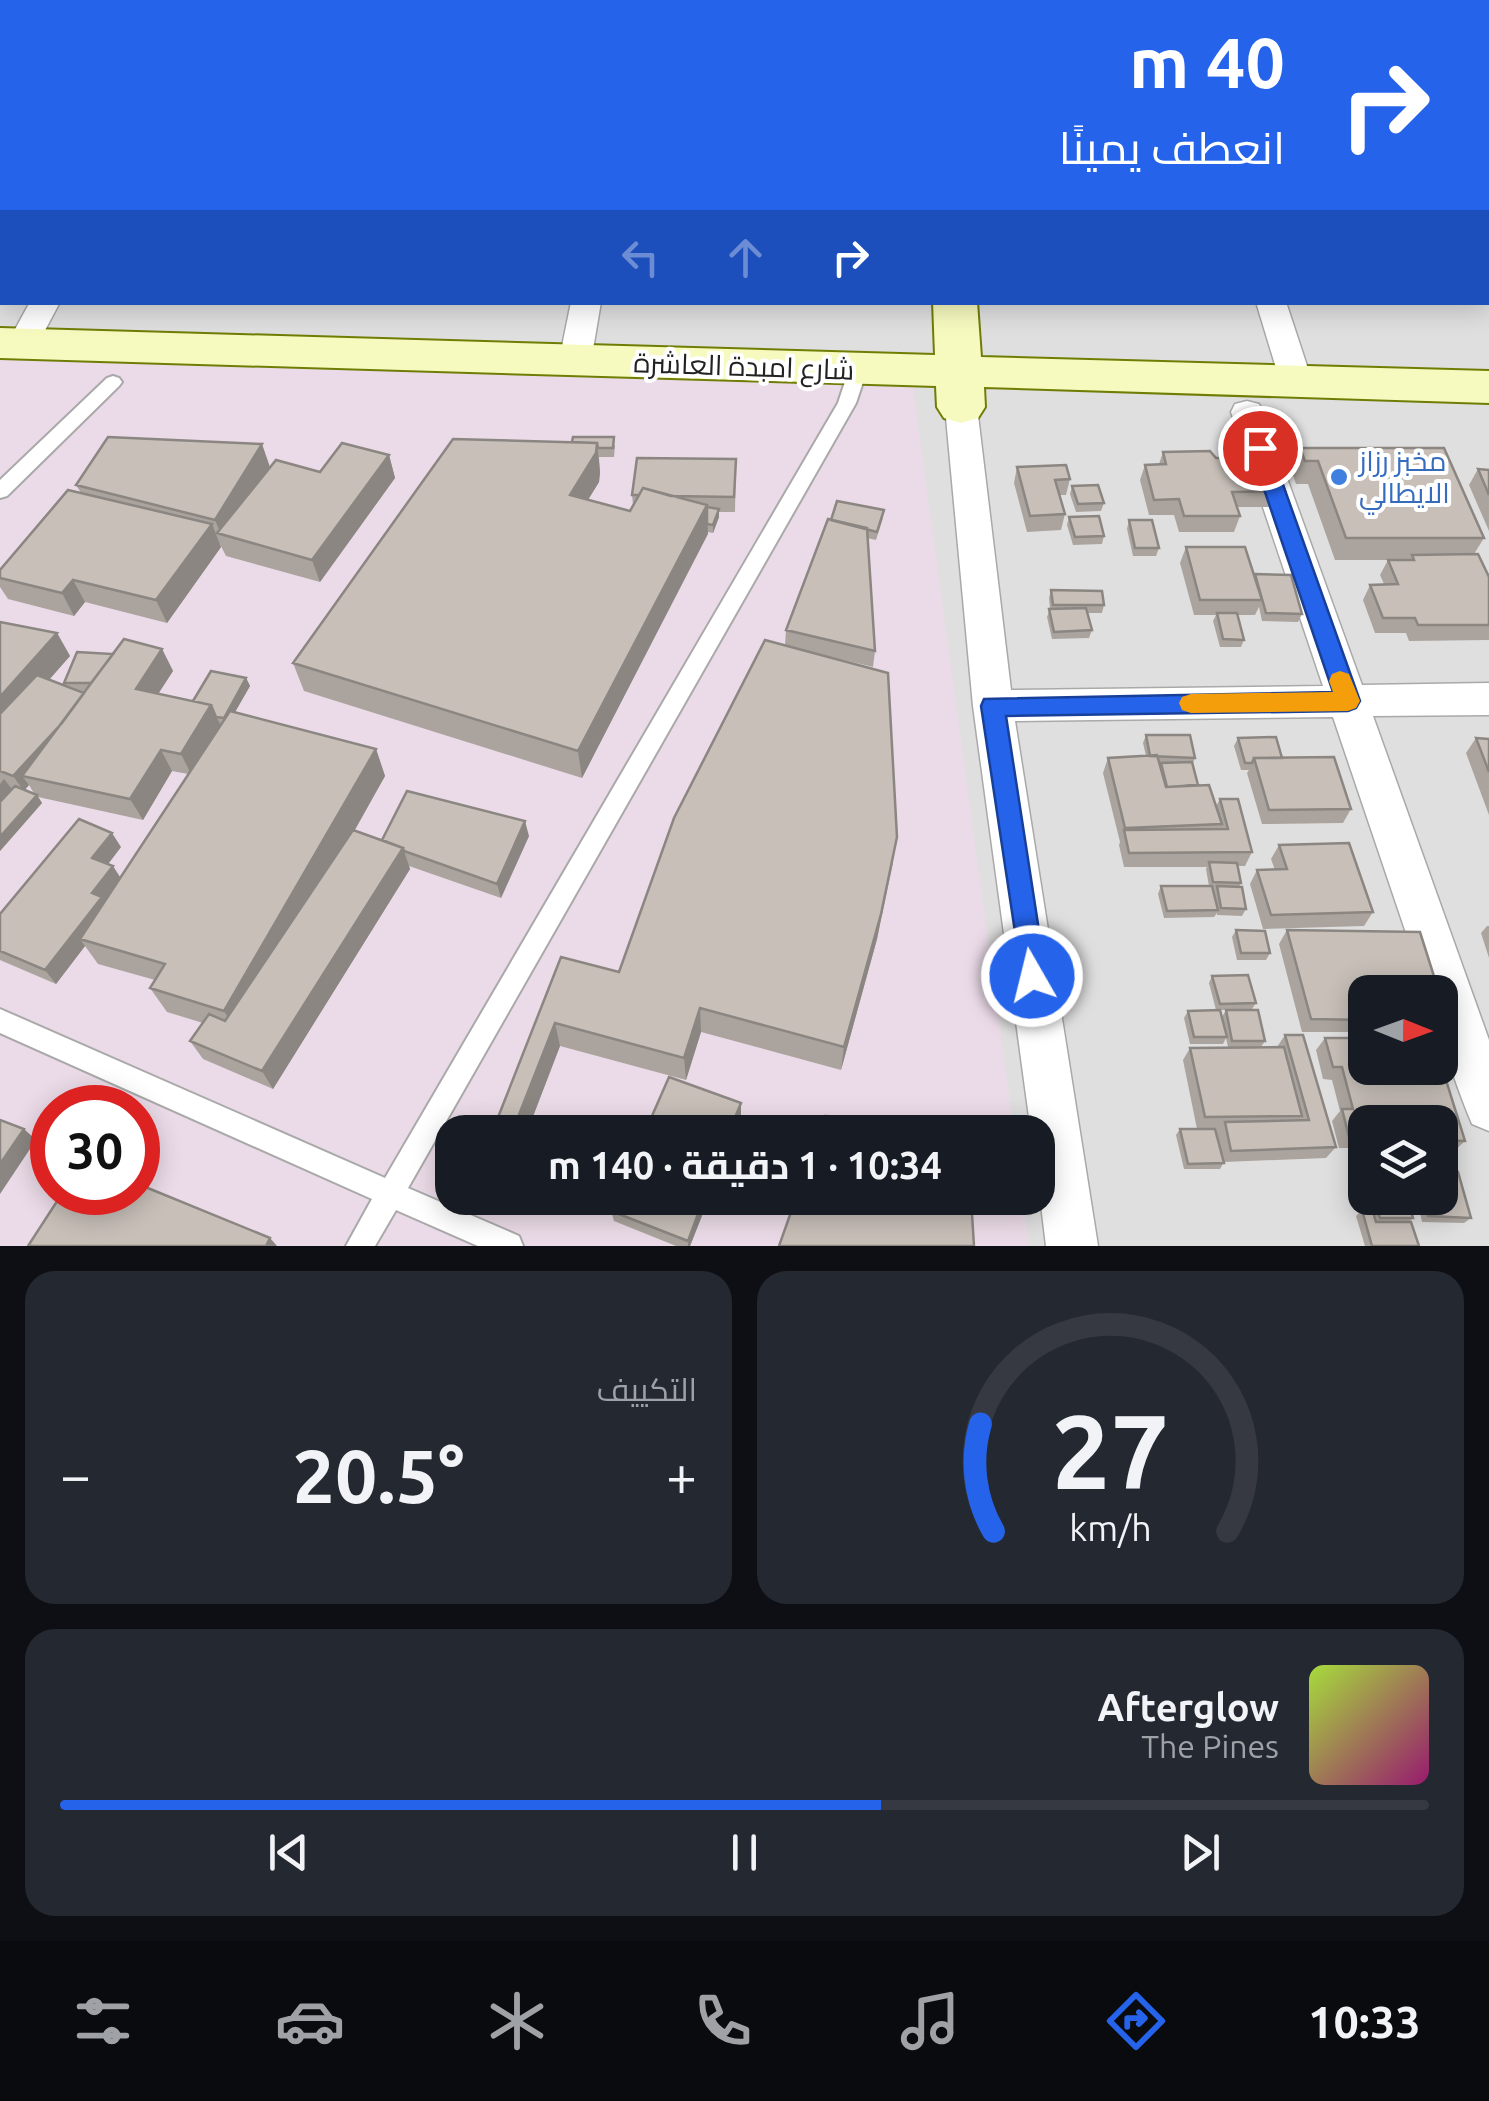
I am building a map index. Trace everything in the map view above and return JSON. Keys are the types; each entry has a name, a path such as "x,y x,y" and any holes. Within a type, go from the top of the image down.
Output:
{"main road":[{"path":"955,305 959,389"},
{"name":"شارع امبدة العاشرة","path":"8,355 576,361 852,386"},
{"name":"شارع امبدة العاشرة","path":"8,355 114,382 852,386 959,389 1247,412 1489,418"},
{"name":"شارع امبدة العاشرة","path":"959,389 1296,381 1489,387"}],"street":[{"path":"8,355 42,305"},
{"path":"576,361 585,305"},
{"path":"1272,305 1296,381"},
{"path":"959,389 993,706 1072,1246"},
{"path":"1247,412 1489,1107"},
{"path":"993,706 1489,699"}],"lane":[{"path":"0,492 114,382"},
{"path":"360,1246 852,386"},
{"path":"0,1021 509,1246"}],"shaded area":[{"path":"0,305 1489,305 1489,1246 0,1246"},
{"path":"0,338 910,366 1012,1115 435,1115 435,1215 1025,1215 1029,1246 0,1246"}],"building":[{"path":"108,437 262,444 215,520 76,485"},
{"path":"573,437 614,437 613,448 572,442"},
{"path":"453,439 597,443 596,453 570,495 630,511 643,488 707,505 578,751 293,663"},
{"path":"342,443 389,455 312,560 217,533 276,460 320,472"},
{"path":"1300,448 1444,448 1484,538 1346,538 1318,461 1305,461"},
{"path":"1210,451 1216,458 1273,458 1285,491 1232,492 1240,516 1184,516 1179,499 1154,500 1145,465 1166,464 1163,452"},
{"path":"637,458 736,459 734,497 671,496 643,488 639,495 632,495"},
{"path":"1066,465 1070,479 1055,480 1065,514 1030,516 1017,467"},
{"path":"1478,469 1489,470 1489,495"},
{"path":"1098,485 1104,503 1078,504 1072,486"},
{"path":"68,490 212,524 156,600 73,580 62,593 0,578 0,570"},
{"path":"837,501 884,510 877,532 831,520"},
{"path":"707,507 719,509 713,525 707,524"},
{"path":"1099,516 1104,536 1075,537 1069,517"},
{"path":"828,519 867,528 875,651 786,630"},
{"path":"1129,520 1152,520 1159,548 1135,548"},
{"path":"1186,547 1245,547 1262,600 1200,600"},
{"path":"1478,554 1489,577 1489,625 1418,625 1415,618 1383,618 1370,585 1398,584 1388,560 1414,560 1412,555"},
{"path":"1255,574 1291,575 1302,614 1266,613"},
{"path":"1051,590 1102,591 1104,605 1053,605"},
{"path":"1086,608 1092,630 1054,632 1049,609"},
{"path":"1217,613 1237,613 1244,640 1223,639"},
{"path":"0,622 57,633 0,697"},
{"path":"124,639 162,649 136,689 211,705 181,754 161,750 130,799 22,776"},
{"path":"765,640 888,673 897,837 881,914 844,1047 700,1008 684,1058 555,1023 519,1115 499,1115 561,957 619,972 674,818"},
{"path":"77,652 113,654 91,683 64,683"},
{"path":"211,671 246,678 224,718 216,717 211,705 193,701"},
{"path":"37,675 84,693 13,776 0,771 0,714"},
{"path":"230,711 376,749 224,1011 150,988 165,964 80,939"},
{"path":"1146,735 1190,735 1195,758 1150,756"},
{"path":"1276,737 1282,758 1254,758 1252,763 1245,763 1238,738"},
{"path":"1476,738 1489,739 1489,772"},
{"path":"1157,755 1166,787 1209,785 1222,824 1125,828 1108,758"},
{"path":"1334,757 1351,809 1269,810 1254,758"},
{"path":"1192,762 1198,785 1167,787 1161,763"},
{"path":"15,786 37,795 0,837 0,802"},
{"path":"407,791 525,821 497,884 382,840"},
{"path":"1220,799 1238,799 1252,852 1129,853 1124,830 1228,829"},
{"path":"79,819 112,833 92,858 113,866 92,893 102,897 45,970 0,951 0,914"},
{"path":"353,830 403,848 262,1071 190,1041 209,1014 225,1021"},
{"path":"1349,843 1373,912 1271,915 1257,870 1287,869 1279,845"},
{"path":"1209,862 1237,863 1241,883 1213,882"},
{"path":"1161,886 1212,886 1218,910 1167,911"},
{"path":"1217,886 1242,887 1246,909 1221,908"},
{"path":"1236,930 1265,931 1270,953 1241,953"},
{"path":"1287,930 1420,932 1434,975 1348,975 1348,1020 1311,1019"},
{"path":"1248,975 1256,1003 1220,1004 1212,976"},
{"path":"1220,1010 1227,1037 1194,1037 1188,1011"},
{"path":"1226,1010 1258,1010 1265,1041 1232,1041"},
{"path":"1285,1035 1303,1035 1336,1147 1231,1151 1225,1122 1309,1120"},
{"path":"1325,1038 1348,1038 1348,1085 1448,1085 1454,1105 1352,1105 1342,1067 1333,1067"},
{"path":"1284,1047 1302,1116 1205,1117 1190,1048"},
{"path":"669,1077 741,1103 736,1115 652,1115"},
{"path":"1342,1109 1348,1109 1348,1133"},
{"path":"1458,1119 1465,1141 1458,1141"},
{"path":"0,1120 24,1129 0,1164"},
{"path":"1180,1129 1215,1129 1224,1163 1188,1164"},
{"path":"1458,1172 1471,1218 1428,1216 1458,1215"},
{"path":"160,1193 270,1238 266,1246 28,1246 48,1215 160,1215"},
{"path":"621,1215 698,1215 688,1241"},
{"path":"790,1215 972,1215 974,1246 779,1246"},
{"path":"1363,1215 1374,1215 1376,1222 1411,1222 1419,1246 1372,1246"},
{"path":"1379,1215 1413,1218 1380,1218"}],"slow traffic":[{"path":"1191,703 1348,701 1340,681"}],"place":[{"name":"مخبز رزاز الايطالي","path":"1339,477"}],"route":[{"path":"1032,976 993,706 1348,701 1260,448"}]}
